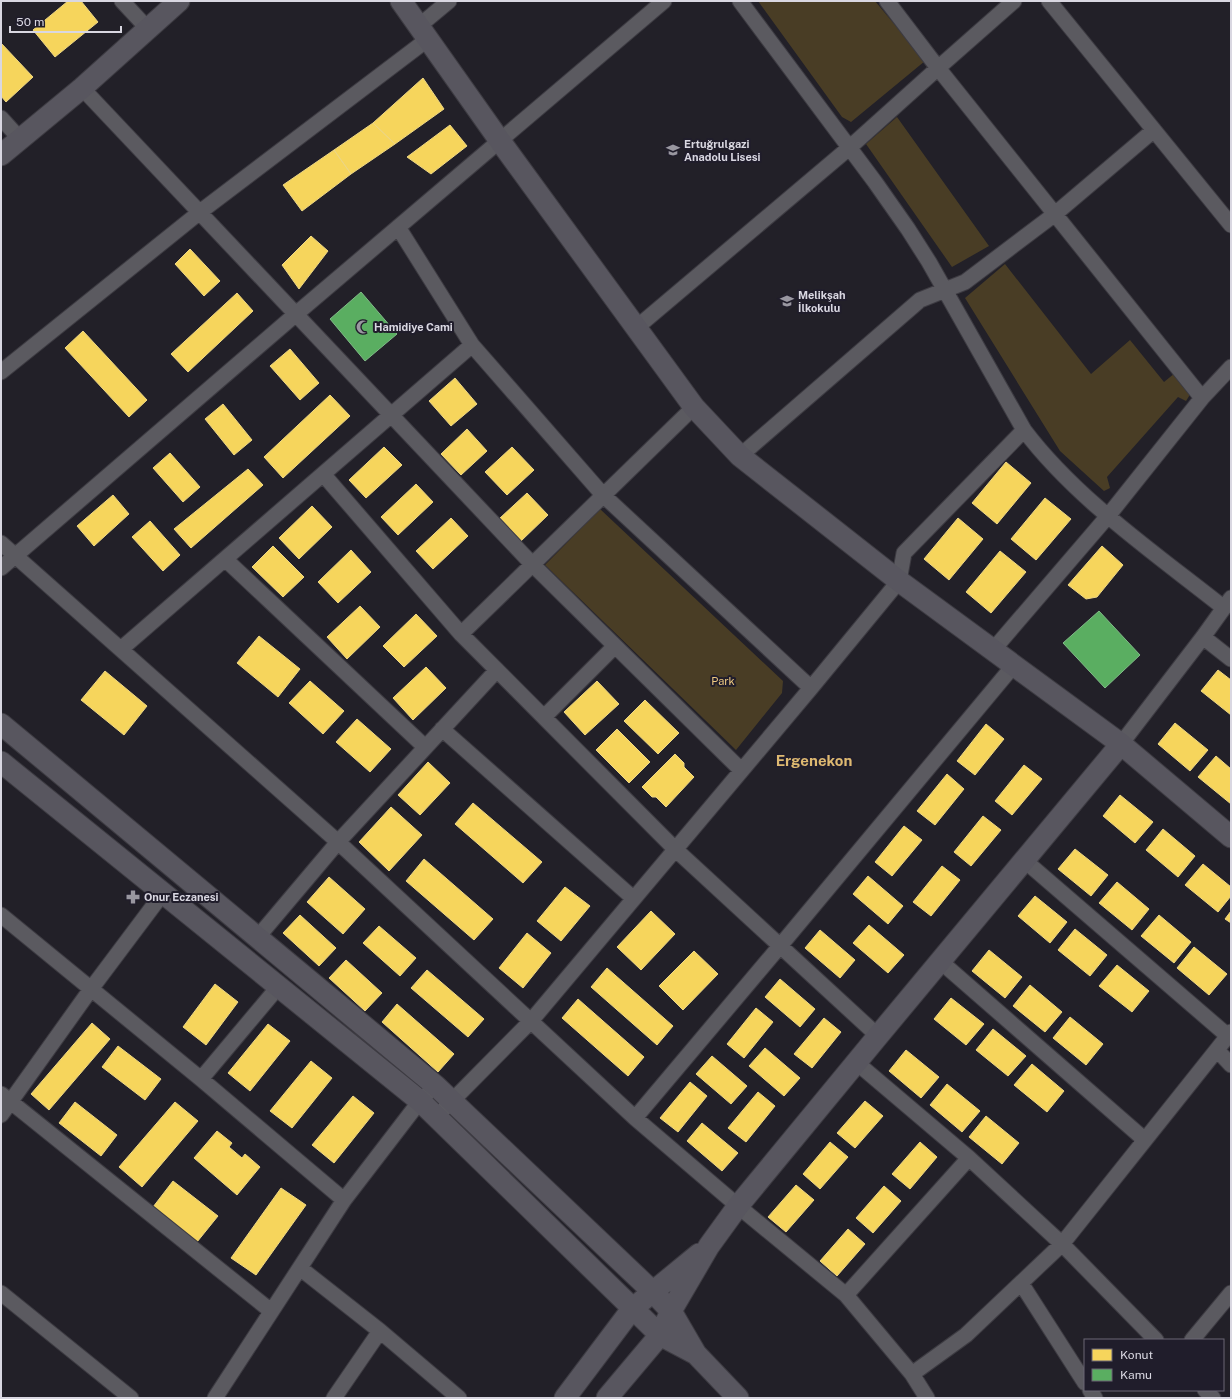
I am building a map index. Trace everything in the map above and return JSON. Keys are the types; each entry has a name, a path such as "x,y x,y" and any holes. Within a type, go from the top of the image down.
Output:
{"main road":[{"path":"1,155 82,88 180,1"},
{"path":"401,1 500,141 694,407 740,456 899,581 1121,744 1231,837"},
{"path":"1,724 436,1086 653,1292 671,1311 696,1354 738,1398"},
{"path":"607,1398 660,1335 671,1311 709,1246 738,1206 1121,744"},
{"path":"1,762 420,1100 660,1335 696,1354"},
{"path":"565,1398 632,1308 709,1246"}],"street":[{"path":"122,1 148,29"},
{"path":"1,372 423,32 449,1"},
{"path":"1,568 296,314 664,1"},
{"path":"740,1 908,229 929,262 1024,430 1038,449 1056,469 1108,516 1227,603 1203,637 1121,744"},
{"path":"886,1 1202,398"},
{"path":"636,328 849,148 1014,1"},
{"path":"1049,1 1231,225"},
{"path":"82,88 532,564 741,770"},
{"path":"1,118 20,139"},
{"path":"740,456 920,300 965,282 1055,214 1154,130"},
{"path":"398,227 472,345 603,495 811,688"},
{"path":"121,649 392,416 472,345"},
{"path":"993,650 1108,516 1202,398 1231,367"},
{"path":"461,634 694,407"},
{"path":"436,1116 531,1021 811,688 899,581 904,553 1024,430"},
{"path":"323,474 461,634 675,849 878,1036"},
{"path":"1,543 338,842 635,1118 738,1206 846,1295 912,1374 927,1398"},
{"path":"225,559 425,747"},
{"path":"1203,637 1231,659"},
{"path":"544,717 615,646"},
{"path":"635,1118 1014,666"},
{"path":"257,938 338,842 497,670"},
{"path":"442,729 633,898"},
{"path":"912,1374 966,1335 1062,1244 1230,1034 1024,860"},
{"path":"1,1115 6,1098 91,989 163,893"},
{"path":"1,915 202,1079 344,1200"},
{"path":"940,961 1145,1140"},
{"path":"202,1079 278,986"},
{"path":"1218,1050 1231,1065"},
{"path":"857,1063 969,1158 1062,1244 1155,1339"},
{"path":"215,1398 344,1200 420,1100 436,1086"},
{"path":"6,1098 271,1311"},
{"path":"846,1295 969,1158"},
{"path":"300,1268 380,1331 459,1398"},
{"path":"1021,1283 1084,1381"},
{"path":"1,1293 131,1398"},
{"path":"1193,1339 1231,1293"},
{"path":"334,1398 380,1331"}],"green space":[{"path":"758,1 875,1 925,61 851,122 842,117"},
{"path":"897,117 989,246 952,267 866,144"},
{"path":"1005,264 1091,374 1130,340 1164,382 1175,373 1191,393 1186,401 1178,397 1107,477 1110,488 1104,491 1060,451 965,298"},
{"name":"Park","path":"600,509 783,681 782,693 736,750 545,565"}],"building: Konut":[{"path":"68,1 81,1 98,22 55,57 33,30"},
{"path":"1,43 33,77 6,102 1,96"},
{"path":"423,78 444,109 395,144 373,123"},
{"path":"373,123 395,144 351,174 334,150"},
{"path":"450,125 467,146 431,174 407,157"},
{"path":"334,150 351,174 302,211 283,185"},
{"path":"311,236 328,251 299,289 282,265"},
{"path":"190,249 220,281 204,296 175,264"},
{"path":"237,293 253,311 188,372 171,354"},
{"path":"83,331 147,400 129,417 65,348"},
{"path":"290,349 319,383 300,400 270,366"},
{"path":"455,378 477,404 451,426 429,401"},
{"path":"330,395 350,416 283,478 264,457"},
{"path":"223,404 252,440 234,455 205,419"},
{"path":"467,429 487,451 461,475 441,454"},
{"path":"384,447 402,465 366,498 349,480"},
{"path":"512,447 534,470 507,495 485,472"},
{"path":"170,453 200,487 183,502 153,468"},
{"path":"1006,462 1031,483 997,524 972,503"},
{"path":"248,469 263,485 191,548 174,529"},
{"path":"416,484 433,502 398,535 381,517"},
{"path":"527,493 548,515 521,541 500,518"},
{"path":"113,495 129,514 94,546 77,526"},
{"path":"1045,498 1071,519 1036,560 1011,539"},
{"path":"312,506 332,527 299,559 279,538"},
{"path":"451,518 468,536 433,569 416,551"},
{"path":"958,518 983,539 949,580 924,559"},
{"path":"150,521 180,555 163,571 132,537"},
{"path":"273,546 304,577 283,597 252,567"},
{"path":"1102,546 1123,565 1097,597 1086,599 1068,585"},
{"path":"351,550 371,572 338,603 318,582"},
{"path":"1000,551 1026,572 991,613 966,592"},
{"path":"360,606 380,627 347,659 327,637"},
{"path":"416,614 437,636 404,667 383,646"},
{"path":"259,636 300,669 278,697 237,663"},
{"path":"426,667 446,688 413,720 393,698"},
{"path":"1218,670 1231,680 1231,715 1201,691"},
{"path":"105,671 147,706 124,735 81,700"},
{"path":"310,681 344,711 323,734 289,703"},
{"path":"597,681 619,704 585,735 564,712"},
{"path":"645,700 679,733 658,754 624,721"},
{"path":"357,719 391,749 370,772 336,742"},
{"path":"1175,723 1208,750 1190,771 1158,744"},
{"path":"986,724 1004,739 975,775 957,761"},
{"path":"617,729 650,762 629,783 596,750"},
{"path":"675,754 684,763 684,767 694,777 666,807 656,797 652,797 642,787"},
{"path":"1216,756 1231,769 1231,804 1198,777"},
{"path":"428,762 450,783 420,815 398,795"},
{"path":"1024,765 1042,779 1012,815 995,801"},
{"path":"947,774 964,789 935,825 917,811"},
{"path":"1120,795 1153,822 1135,843 1103,816"},
{"path":"473,803 542,862 523,883 455,824"},
{"path":"391,807 422,835 389,871 359,842"},
{"path":"983,816 1001,830 971,866 954,852"},
{"path":"904,826 922,840 892,876 875,862"},
{"path":"1163,829 1195,856 1178,877 1146,850"},
{"path":"1075,849 1108,875 1091,896 1058,869"},
{"path":"424,859 493,919 474,940 406,881"},
{"path":"1203,864 1231,887 1231,896 1218,912 1185,885"},
{"path":"942,866 960,880 931,916 913,902"},
{"path":"868,876 903,906 888,924 853,894"},
{"path":"329,877 365,909 343,934 307,902"},
{"path":"1117,882 1149,909 1132,930 1099,903"},
{"path":"565,887 590,906 561,941 537,921"},
{"path":"1035,896 1067,922 1050,943 1018,916"},
{"path":"651,911 675,934 641,970 617,947"},
{"path":"1231,911 1231,923 1225,919"},
{"path":"300,915 336,948 319,966 283,933"},
{"path":"1159,915 1191,942 1174,963 1141,936"},
{"path":"869,925 904,955 888,973 853,943"},
{"path":"379,926 416,958 400,976 363,943"},
{"path":"1075,929 1107,955 1090,976 1058,950"},
{"path":"820,930 855,960 840,978 805,948"},
{"path":"527,933 551,953 523,988 499,968"},
{"path":"1194,947 1227,974 1209,995 1177,968"},
{"path":"989,950 1022,977 1005,998 972,971"},
{"path":"694,951 718,974 683,1010 659,986"},
{"path":"346,960 382,993 365,1011 329,978"},
{"path":"1117,965 1149,991 1132,1012 1099,986"},
{"path":"607,968 673,1026 657,1045 591,987"},
{"path":"427,970 484,1019 468,1037 411,988"},
{"path":"780,979 815,1009 800,1027 765,997"},
{"path":"215,984 238,1002 206,1045 183,1027"},
{"path":"1030,985 1062,1012 1045,1032 1013,1006"},
{"path":"951,998 984,1024 966,1045 934,1019"},
{"path":"578,999 644,1057 628,1076 562,1018"},
{"path":"397,1004 454,1054 438,1072 382,1022"},
{"path":"756,1008 773,1022 744,1058 727,1044"},
{"path":"1070,1017 1103,1044 1086,1065 1053,1038"},
{"path":"824,1018 841,1032 812,1068 794,1054"},
{"path":"92,1023 110,1039 49,1110 31,1094"},
{"path":"268,1024 290,1041 250,1091 228,1073"},
{"path":"993,1029 1026,1056 1008,1076 976,1050"},
{"path":"118,1046 161,1079 145,1100 102,1067"},
{"path":"765,1048 800,1078 784,1096 749,1066"},
{"path":"906,1050 939,1077 921,1098 889,1071"},
{"path":"712,1056 747,1086 731,1104 696,1074"},
{"path":"311,1061 332,1078 292,1128 270,1111"},
{"path":"1032,1064 1064,1091 1047,1112 1014,1085"},
{"path":"690,1082 707,1096 678,1132 660,1118"},
{"path":"947,1084 980,1111 962,1132 930,1105"},
{"path":"758,1092 775,1106 746,1142 728,1128"},
{"path":"353,1096 374,1113 334,1163 312,1145"},
{"path":"865,1101 883,1116 855,1148 837,1133"},
{"path":"75,1102 117,1135 101,1156 59,1123"},
{"path":"175,1102 198,1121 142,1187 119,1167"},
{"path":"986,1116 1019,1143 1002,1164 969,1137"},
{"path":"702,1123 738,1153 722,1171 687,1141"},
{"path":"217,1131 232,1143 229,1147 242,1158 245,1154 260,1167 237,1195 194,1158"},
{"path":"830,1142 848,1157 820,1189 803,1174"},
{"path":"920,1142 937,1157 910,1189 892,1174"},
{"path":"173,1181 218,1216 197,1242 153,1207"},
{"path":"796,1185 814,1200 786,1232 768,1217"},
{"path":"884,1186 901,1201 873,1233 856,1218"},
{"path":"281,1188 306,1205 256,1275 231,1258"},
{"path":"848,1229 865,1244 837,1276 820,1261"}],"building: Kamu":[{"name":"Hamidiye Cami","path":"361,292 397,334 365,361 330,319"},
{"path":"1099,611 1140,655 1105,688 1063,643"}],"place":[{"name":"Ertuğrulgazi Anadolu Lisesi","path":"673,150"},
{"name":"Melikşah İlkokulu","path":"787,301"},
{"name":"Hamidiye Cami","path":"363,327"},
{"name":"Onur Eczanesi","path":"133,897"}],"district":[{"name":"Ergenekon","path":"814,761"}]}
